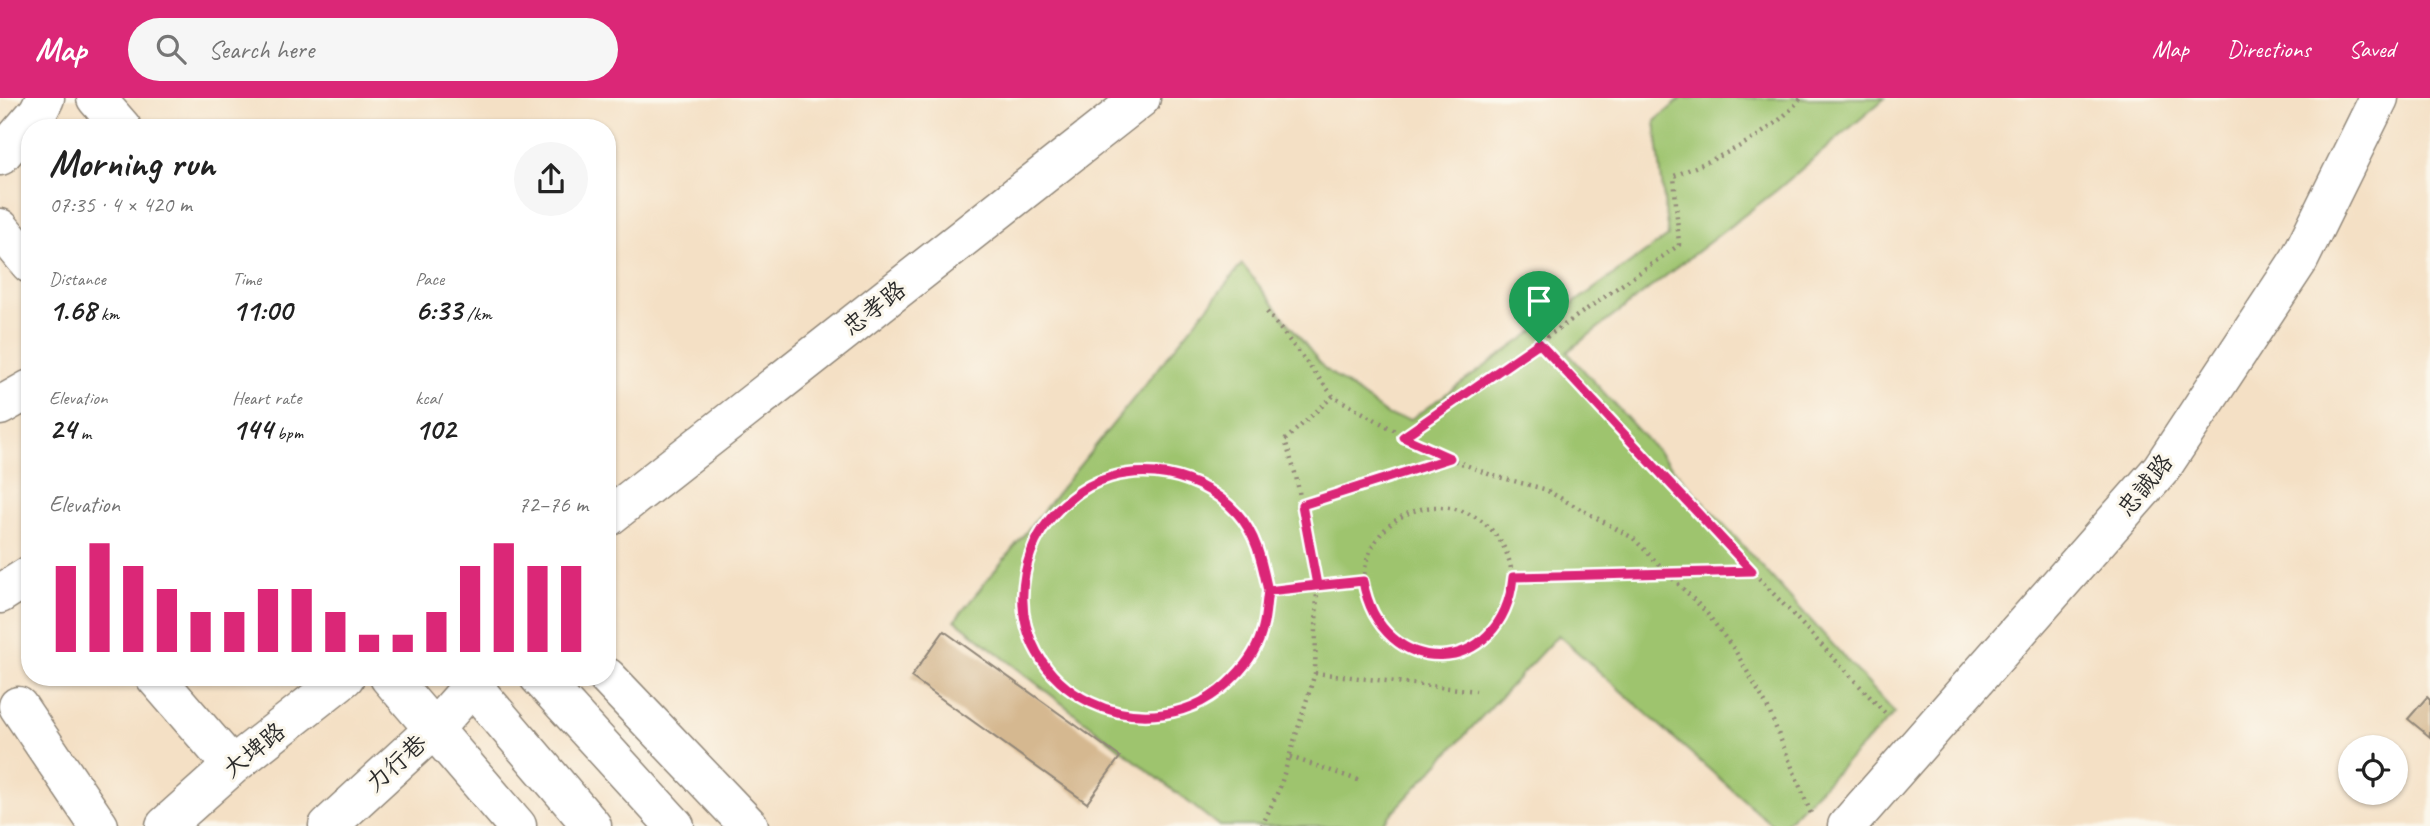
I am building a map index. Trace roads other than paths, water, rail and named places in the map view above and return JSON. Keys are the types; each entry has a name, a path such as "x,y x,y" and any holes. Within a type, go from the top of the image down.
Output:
{"street":[{"path":"96,98 114,119"},
{"name":"忠孝路","path":"616,511 1142,98"},
{"name":"忠誠路","path":"1847,826 2161,469 2299,260 2379,98"},
{"path":"10,154 21,138"},
{"path":"0,228 21,253"},
{"path":"0,406 21,394"},
{"path":"0,594 21,581"},
{"path":"163,686 232,766"},
{"name":"大埤路","path":"165,826 232,766 334,686"},
{"path":"397,686 517,826"},
{"path":"434,729 468,686"},
{"path":"478,686 592,826"},
{"path":"547,686 675,826"},
{"path":"616,686 749,826"},
{"path":"18,706 99,826"},
{"name":"力行巷","path":"328,826 434,729"}]}
